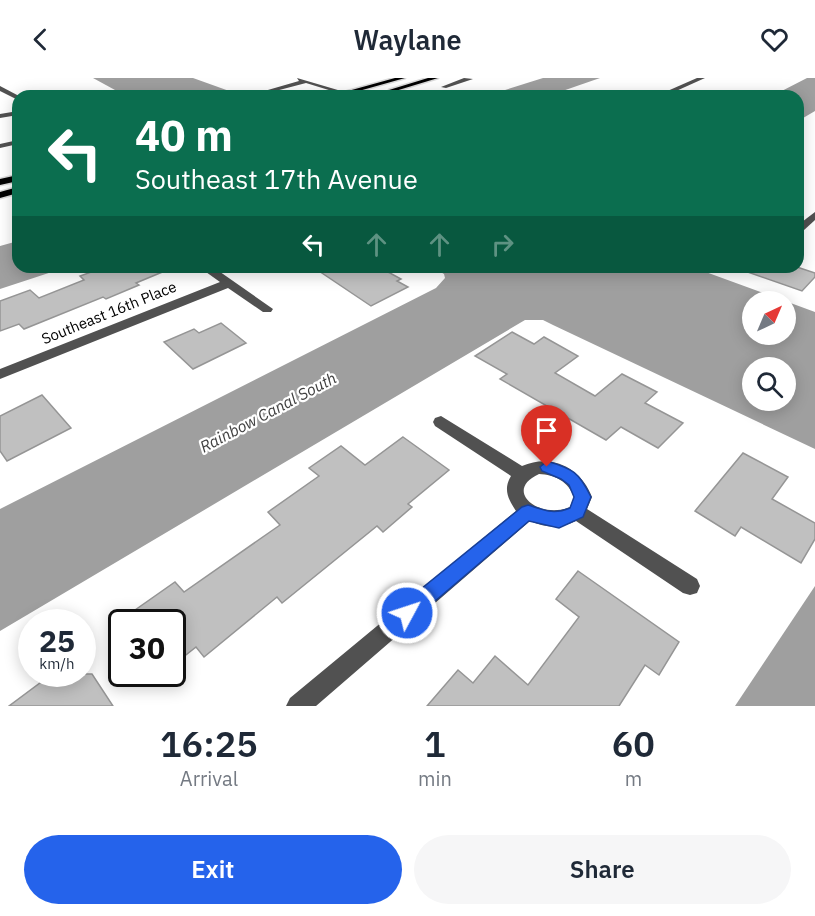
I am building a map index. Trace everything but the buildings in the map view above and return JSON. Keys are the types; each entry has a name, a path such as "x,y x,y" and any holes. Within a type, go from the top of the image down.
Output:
{"main road":[{"path":"358,90 402,78"},
{"path":"391,90 435,78"}],"street":[{"path":"444,87 470,78"},
{"path":"673,90 702,78"},
{"path":"281,82 308,81 332,90"},
{"path":"269,90 294,82"},
{"path":"804,224 815,214"},
{"path":"215,273 267,309"},
{"name":"Southeast 16th Place","path":"0,374 229,283"},
{"path":"441,422 520,474"},
{"path":"547,467 567,474 575,481 583,497 577,513 559,520 537,517 528,512 520,505 514,488 520,474 528,470 547,467"},
{"path":"298,706 528,512"},
{"path":"577,513 690,586"}],"water":[{"path":"93,78 193,78 226,90 115,90"},
{"path":"543,78 600,78 565,90 505,90"},
{"path":"807,78 815,78 815,111 804,117 804,90 784,90"},
{"path":"12,243 12,273 49,273 0,289 0,246"},
{"name":"Rainbow Canal South","path":"442,273 708,273 758,291 742,291 742,345 796,345 796,305 815,312 815,449 543,320 525,320 37,609 18,609 18,620 0,631 0,509 436,288 445,278"},
{"path":"815,586 815,706 735,706"}],"route":[{"path":"407,613 528,512 548,520 569,518 577,513 583,497 575,481 567,474 547,467"}]}
